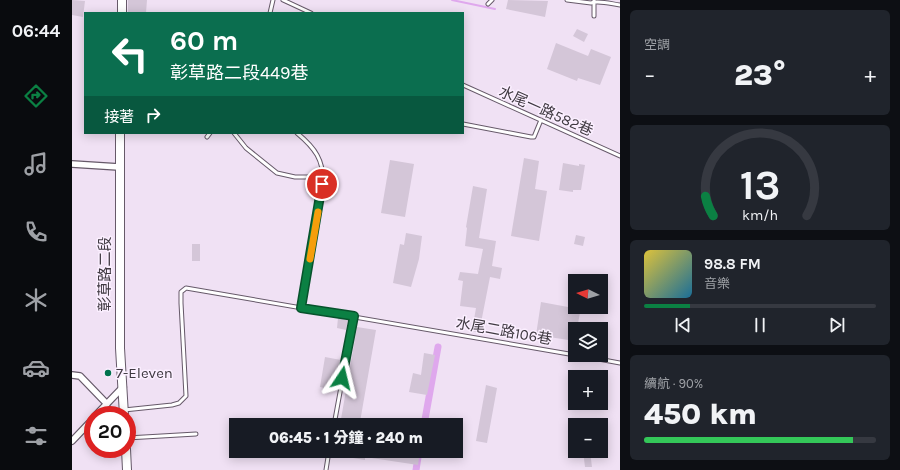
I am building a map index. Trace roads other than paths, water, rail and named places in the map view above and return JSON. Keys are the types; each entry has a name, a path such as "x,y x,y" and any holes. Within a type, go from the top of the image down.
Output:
{"street":[{"path":"122,0 122,12"},
{"name":"彰草路二段","path":"120,134 120,348 124,406"},
{"path":"72,164 119,167"},
{"path":"72,375 80,376 106,404 123,387"},
{"path":"72,441 84,428"},
{"path":"126,458 127,470"}],"lane":[{"path":"270,12 273,0"},
{"path":"283,0 309,12"},
{"path":"488,4 492,0"},
{"path":"567,0 591,3 594,0 620,5"},
{"path":"594,0 594,16"},
{"name":"水尾一路582巷","path":"464,85 620,156"},
{"path":"464,124 531,138 536,134 541,120"},
{"path":"235,134 246,148 277,173 295,178 313,177 323,171"},
{"path":"298,134 313,147 323,171 301,308"},
{"name":"水尾二路106巷","path":"136,410 172,405 179,403 186,396 180,303 181,292 186,288 568,354"},
{"path":"335,418 354,316"},
{"name":"水尾二路106巷","path":"608,361 620,363"},
{"path":"136,437 196,434"},
{"path":"326,470 329,458"}],"waterway":[{"path":"452,0 495,9"},
{"path":"425,418 438,347"},
{"path":"416,470 418,458"}],"place":[{"name":"7-Eleven","path":"108,373"}]}
